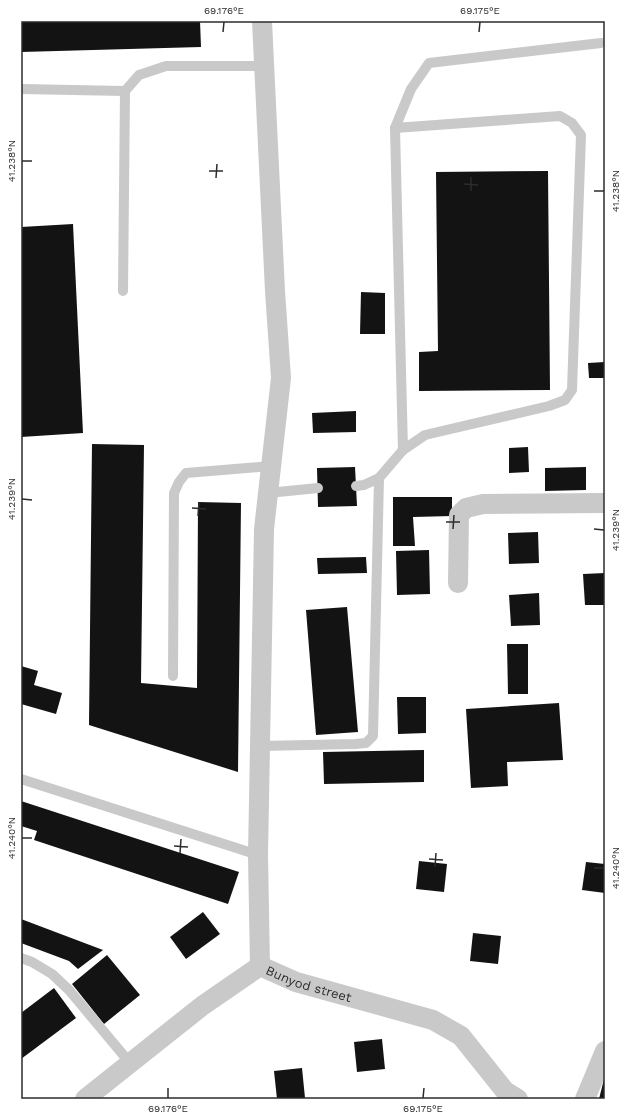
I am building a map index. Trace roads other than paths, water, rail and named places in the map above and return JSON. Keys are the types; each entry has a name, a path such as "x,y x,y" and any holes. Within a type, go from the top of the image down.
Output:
{"street":[{"path":"260,966 258,855 264,529 281,378 275,292 262,21"},
{"path":"458,583 459,515 466,508 483,504 605,503"},
{"name":"Bunyod street","path":"85,1099 202,1006 260,966 296,982 433,1020 461,1036 505,1092 518,1099"},
{"path":"585,1099 605,1051"}],"lane":[{"path":"403,450 395,128 411,89 429,63 601,43"},
{"path":"123,291 125,91 139,75 166,66 264,66"},
{"path":"21,89 125,91"},
{"path":"356,486 364,485 379,478 403,450 425,435 550,406 565,400 572,390 580,136 572,123 560,116 395,128"},
{"path":"173,676 174,493 179,482 186,473 271,466"},
{"path":"260,746 355,744 366,742 373,736 379,478"},
{"path":"268,493 318,488"},
{"path":"21,778 258,855"},
{"path":"21,958 32,962 52,974 69,990 130,1063"}]}
